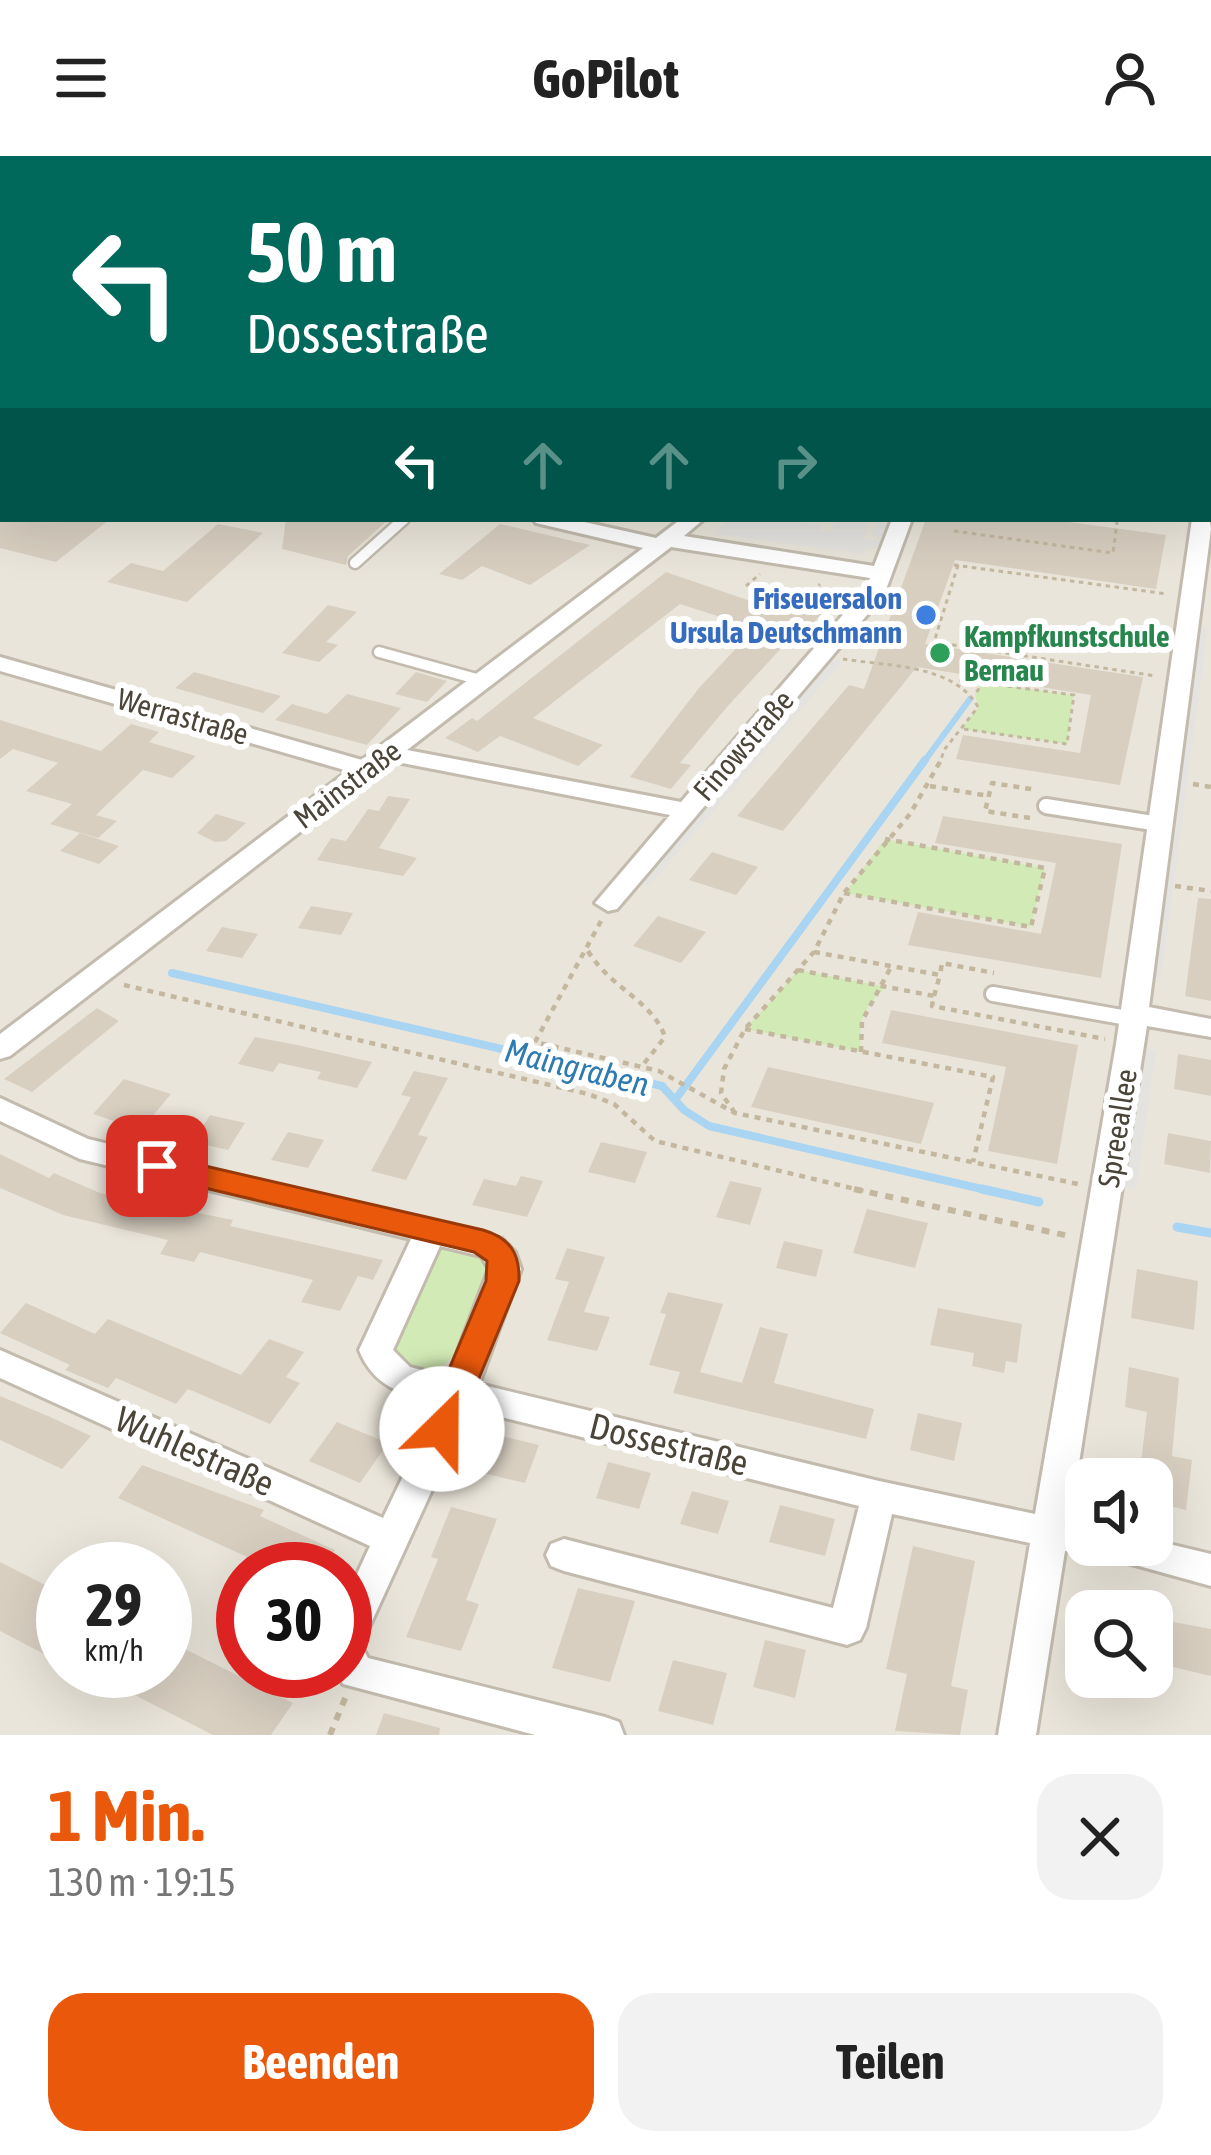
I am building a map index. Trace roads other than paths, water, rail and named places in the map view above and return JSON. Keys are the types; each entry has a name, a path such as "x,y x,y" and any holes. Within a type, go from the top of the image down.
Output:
{"street":[{"path":"558,522 663,543 884,574"},
{"name":"Mainstraße","path":"0,1049 690,522"},
{"name":"Finowstraße","path":"608,903 876,590 901,522"},
{"name":"Spreeallee","path":"1077,1458 1098,1242 1206,522"},
{"name":"Werrastraße","path":"0,664 366,770"},
{"path":"387,753 686,811"},
{"path":"1132,1026 1211,1028"},
{"path":"0,1108 80,1148 483,1242 504,1260 502,1281 459,1393 390,1538 372,1589"},
{"name":"Dossestraße","path":"430,1231 376,1350 378,1360 396,1376 879,1496 1065,1535"},
{"name":"Wuhlestraße","path":"0,1363 390,1538"},
{"path":"564,1556 847,1628 879,1496"},
{"name":"Spreeallee","path":"1017,1735 1065,1555"},
{"path":"1173,1561 1211,1570"},
{"path":"372,1661 605,1735"}],"lane":[{"path":"355,563 401,522"},
{"path":"379,652 484,681"},
{"path":"1046,806 1160,824"},
{"path":"993,994 1132,1026"}],"waterway":[{"path":"923,763 970,699"},
{"path":"675,1100 925,760"},
{"name":"Maingraben","path":"172,973 662,1086 684,1110 709,1126 982,1189"},
{"name":"Maingraben","path":"982,1189 1039,1202"},
{"name":"Maingraben","path":"982,1189 995,1192"},
{"name":"Maingraben","path":"1177,1227 1211,1233"}],"place":[{"name":"Friseuersalon Ursula Deutschmann","path":"926,615"},
{"name":"Kampfkunstschule Bernau","path":"940,653"}]}
